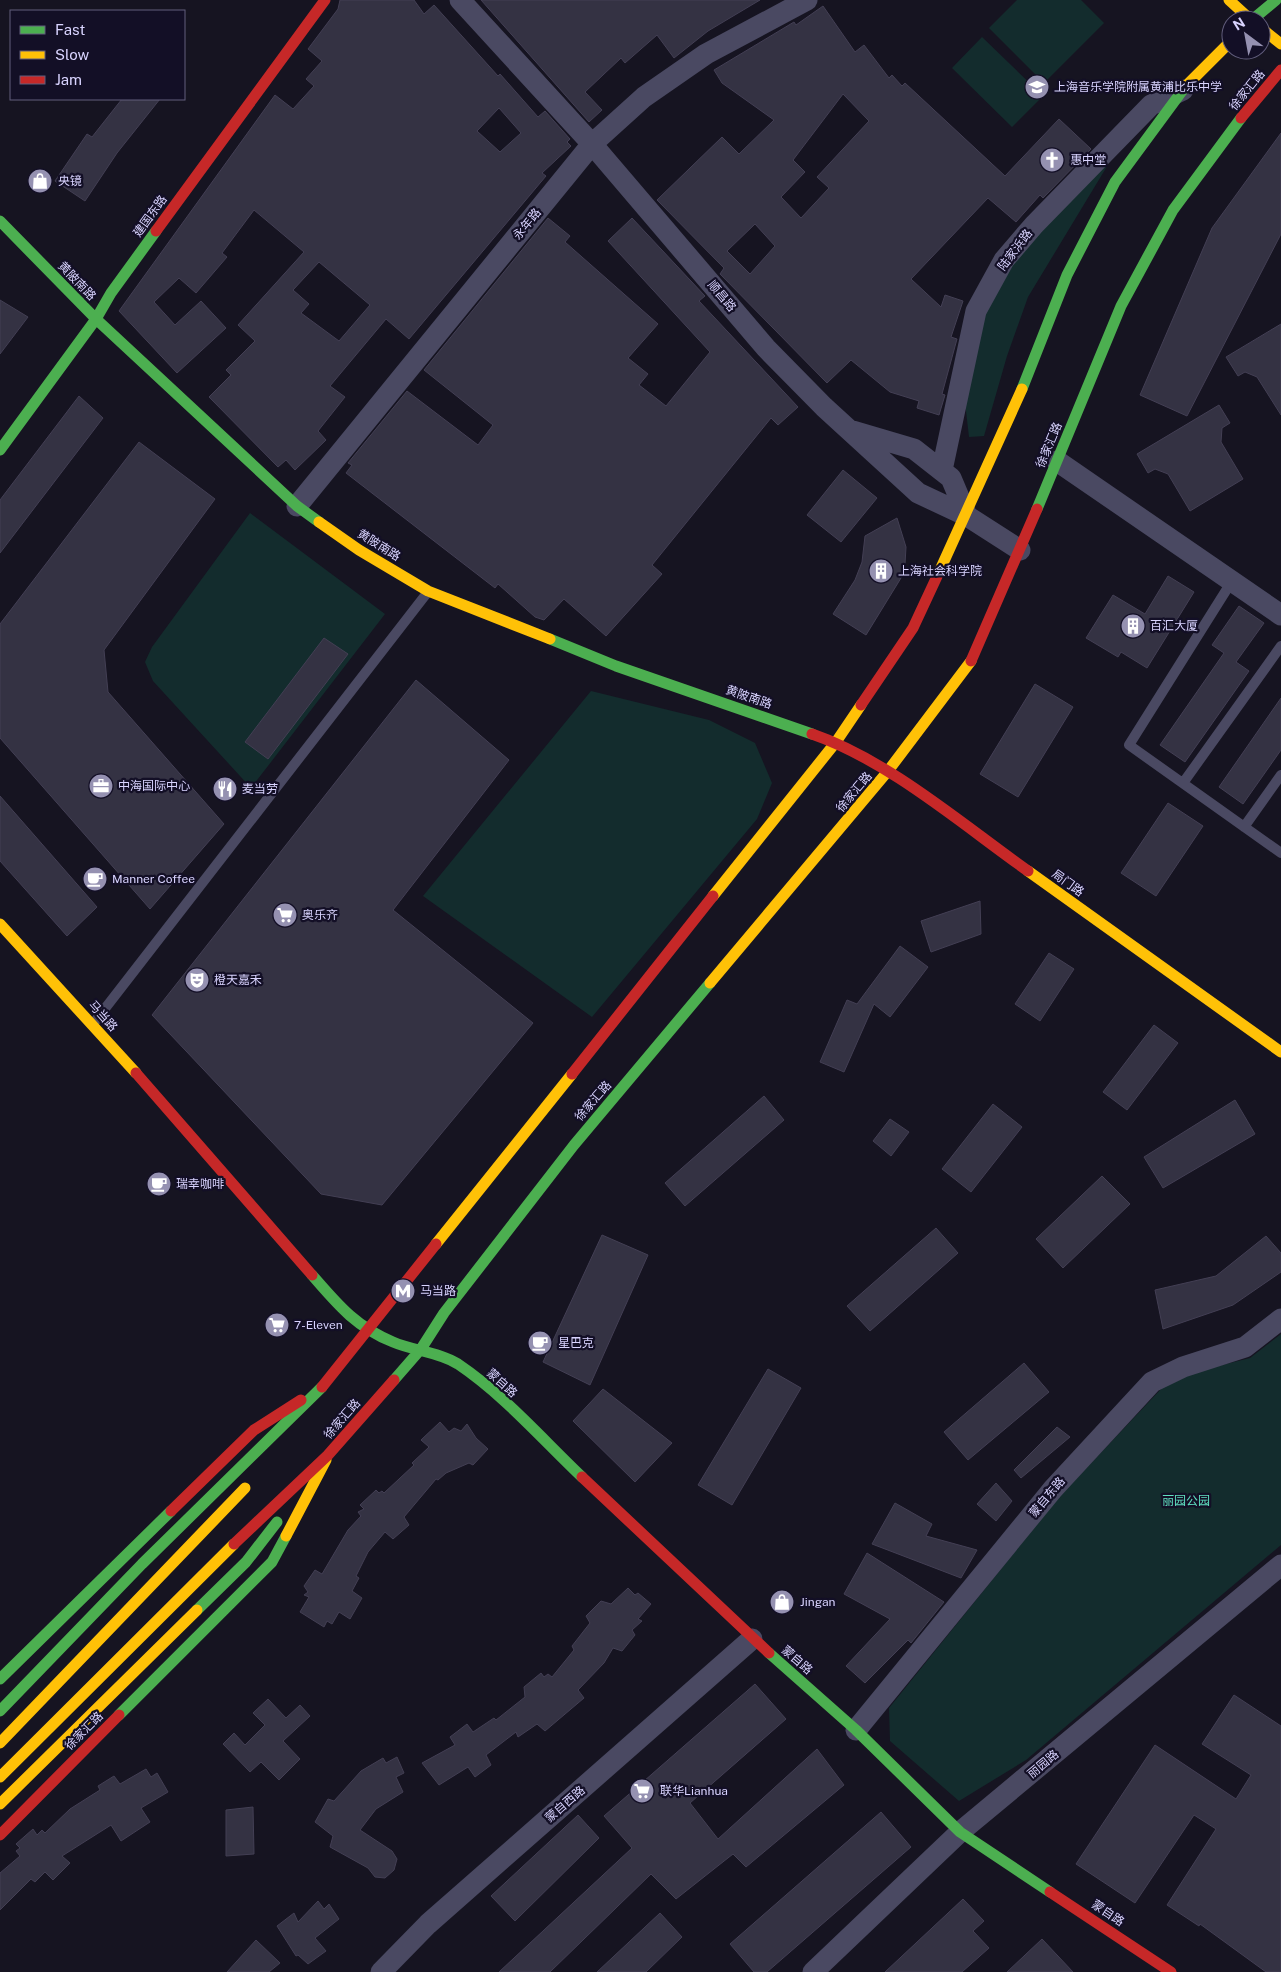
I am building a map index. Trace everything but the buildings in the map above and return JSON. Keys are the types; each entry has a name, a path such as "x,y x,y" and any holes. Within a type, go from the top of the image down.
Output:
{"main road":[{"name":"建国东路","path":"0,450 96,319 111,293 325,0"},
{"path":"1229,0 1240,10"},
{"path":"1264,10 1276,0"},
{"path":"1271,36 1281,44"},
{"path":"0,1710 142,1564 321,1388 836,742 913,628 967,516 991,457 1010,420 1067,275 1115,182 1184,90 1221,51"},
{"name":"徐家汇路","path":"0,1777 232,1546 328,1455 421,1349 444,1313 574,1145 888,771 970,662 1020,550 1121,306 1174,210 1249,108 1281,70"},
{"name":"黄陂南路","path":"0,221 96,319 297,506 359,550 428,591 616,666 836,742"},
{"name":"局门路","path":"836,742 888,771 1281,1052"},
{"name":"马当路","path":"0,924 137,1074 331,1299 348,1316 367,1330 395,1343 421,1349"},
{"name":"蒙自路","path":"421,1349 456,1363 483,1383 752,1639 856,1730 960,1832 1171,1972"},
{"path":"302,1422 321,1388"},
{"path":"0,1679 254,1430 321,1388"},
{"path":"0,1804 246,1562 328,1455"},
{"name":"徐家汇路","path":"0,1835 272,1562 328,1455"},
{"path":"0,1743 251,1482"}],"street":[{"name":"顺昌路","path":"460,0 592,144 766,348 824,408 918,493 967,516 1020,550"},
{"name":"永年路","path":"297,506 592,144 644,97 706,54 807,0"},
{"name":"陆家浜路","path":"942,470 976,311 1004,260 1034,225 1151,105 1184,90"},
{"path":"849,430 914,449 952,478 967,516"},
{"path":"1057,461 1281,615"},
{"name":"蒙自东路","path":"856,1730 1053,1489 1152,1382 1183,1367 1245,1347 1281,1319"},
{"name":"丽园路","path":"813,1972 960,1832 1281,1565"},
{"name":"蒙自西路","path":"381,1972 428,1924 752,1639"}],"lane":[{"path":"1232,581 1129,744 1281,853"},
{"path":"92,1024 428,591"},
{"path":"1184,783 1281,646"},
{"path":"1244,826 1281,775"}],"green space":[{"path":"1017,0 1081,0 1104,23 1044,83 989,28"},
{"path":"982,37 1043,96 1012,127 952,68"},
{"path":"1108,158 1106,168 1028,297 1007,356 984,436 969,437 965,402 983,317 1010,264"},
{"path":"250,513 385,614 251,788 153,681 145,662 152,647"},
{"path":"591,691 709,720 755,743 772,783 757,819 592,1017 423,896"},
{"name":"丽园公园","path":"1281,1334 1281,1545 1026,1760 959,1801 890,1741 889,1708 1060,1496 1162,1388 1190,1373 1250,1358"}],"traffic: fast":[{"path":"1264,10 1276,0"},
{"path":"1022,389 1067,275 1115,182 1185,87"},
{"path":"1037,509 1121,306 1173,210 1241,118"},
{"path":"0,221 96,319 297,506 319,522"},
{"path":"0,450 96,319 111,293 156,231"},
{"path":"550,639 616,666 812,734"},
{"path":"394,1380 421,1349 444,1313 574,1145 710,983"},
{"path":"312,1275 348,1314 368,1329 401,1345 451,1360 475,1376 507,1403 582,1477"},
{"path":"0,1711 142,1564 322,1387"},
{"path":"0,1679 171,1511"},
{"path":"197,1610 246,1562 277,1522"},
{"path":"119,1715 272,1562 286,1536"},
{"path":"769,1653 856,1730 960,1832 1050,1892"}],"traffic: slow":[{"path":"1229,0 1240,10"},
{"path":"1271,36 1281,44"},
{"path":"1185,87 1221,51"},
{"path":"940,570 1022,389"},
{"path":"319,522 359,550 428,591 550,639"},
{"path":"710,983 888,771 971,661"},
{"path":"713,896 836,742 861,705"},
{"path":"1028,871 1281,1052"},
{"path":"0,924 136,1073"},
{"path":"436,1244 572,1074"},
{"path":"286,1536 326,1460"},
{"path":"0,1743 245,1488"},
{"path":"0,1777 234,1544"},
{"path":"0,1804 197,1610"}],"traffic: jam":[{"path":"156,231 325,0"},
{"path":"1241,118 1281,70"},
{"path":"971,661 1037,509"},
{"path":"861,705 913,628 940,570"},
{"path":"812,734 840,745 897,777 1028,871"},
{"path":"572,1074 713,896"},
{"path":"136,1073 312,1275"},
{"path":"322,1387 436,1244"},
{"path":"234,1544 328,1455 394,1380"},
{"path":"171,1511 254,1430 301,1400"},
{"path":"582,1477 769,1653"},
{"path":"0,1835 119,1715"},
{"path":"1050,1892 1171,1972"}],"place":[{"name":"上海音乐学院附属黄浦比乐中学","path":"1037,87"},
{"name":"惠中堂","path":"1052,160"},
{"name":"央镜","path":"40,181"},
{"name":"上海社会科学院","path":"881,571"},
{"name":"百汇大厦","path":"1133,626"},
{"name":"中海国际中心","path":"101,786"},
{"name":"麦当劳","path":"225,789"},
{"name":"Manner Coffee","path":"95,879"},
{"name":"奥乐齐","path":"285,915"},
{"name":"橙天嘉禾","path":"197,980"},
{"name":"瑞幸咖啡","path":"159,1184"},
{"name":"马当路","path":"403,1291"},
{"name":"7-Eleven","path":"277,1325"},
{"name":"星巴克","path":"540,1343"},
{"name":"Jingan","path":"782,1602"},
{"name":"联华Lianhua","path":"642,1791"}]}
